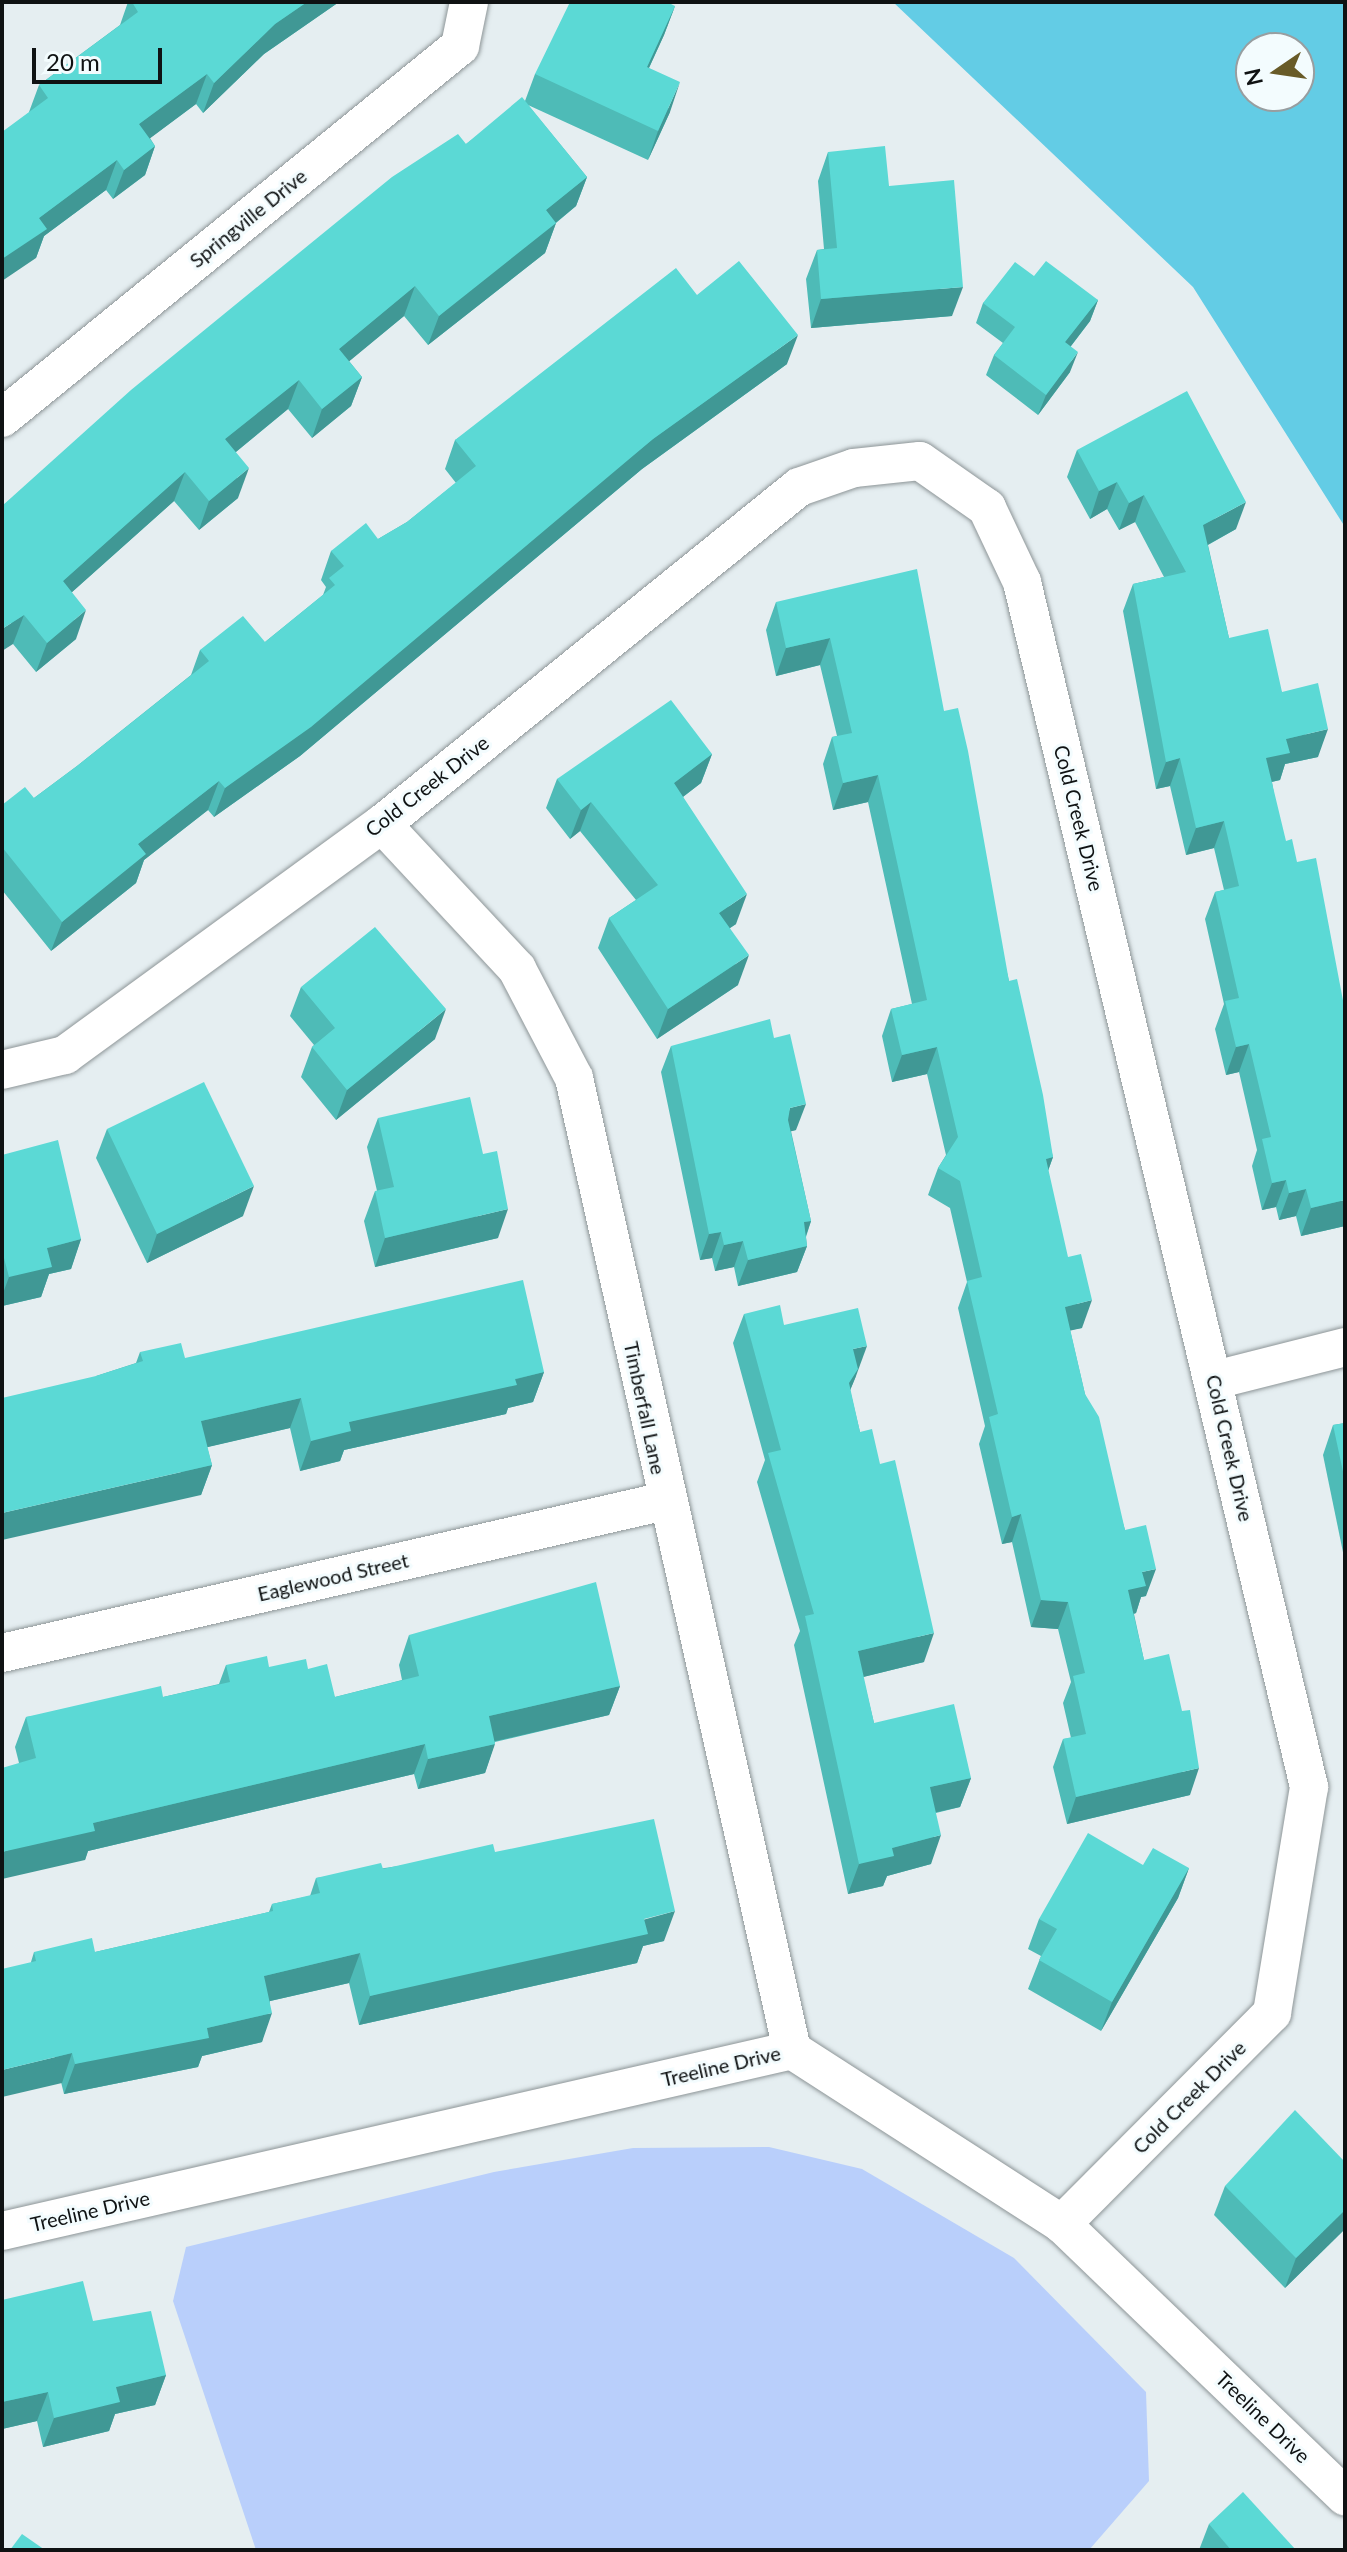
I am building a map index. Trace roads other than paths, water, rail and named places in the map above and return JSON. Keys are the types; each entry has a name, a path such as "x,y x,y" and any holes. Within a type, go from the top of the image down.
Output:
{"street":[{"name":"Springville Drive","path":"2,418 460,46 469,2"},
{"name":"Cold Creek Drive","path":"2,1070 65,1055 382,824 799,487 854,468 920,461 987,508 1022,582 1215,1380 1309,1787 1272,2013 1062,2224"},
{"name":"Timberfall Lane","path":"382,824 517,969 574,1078 665,1501 792,2050"},
{"path":"1215,1380 1345,1347"},
{"name":"Eaglewood Street","path":"2,1653 665,1501"},
{"name":"Treeline Drive","path":"2,2231 792,2050 1062,2224 1345,2496"}]}
